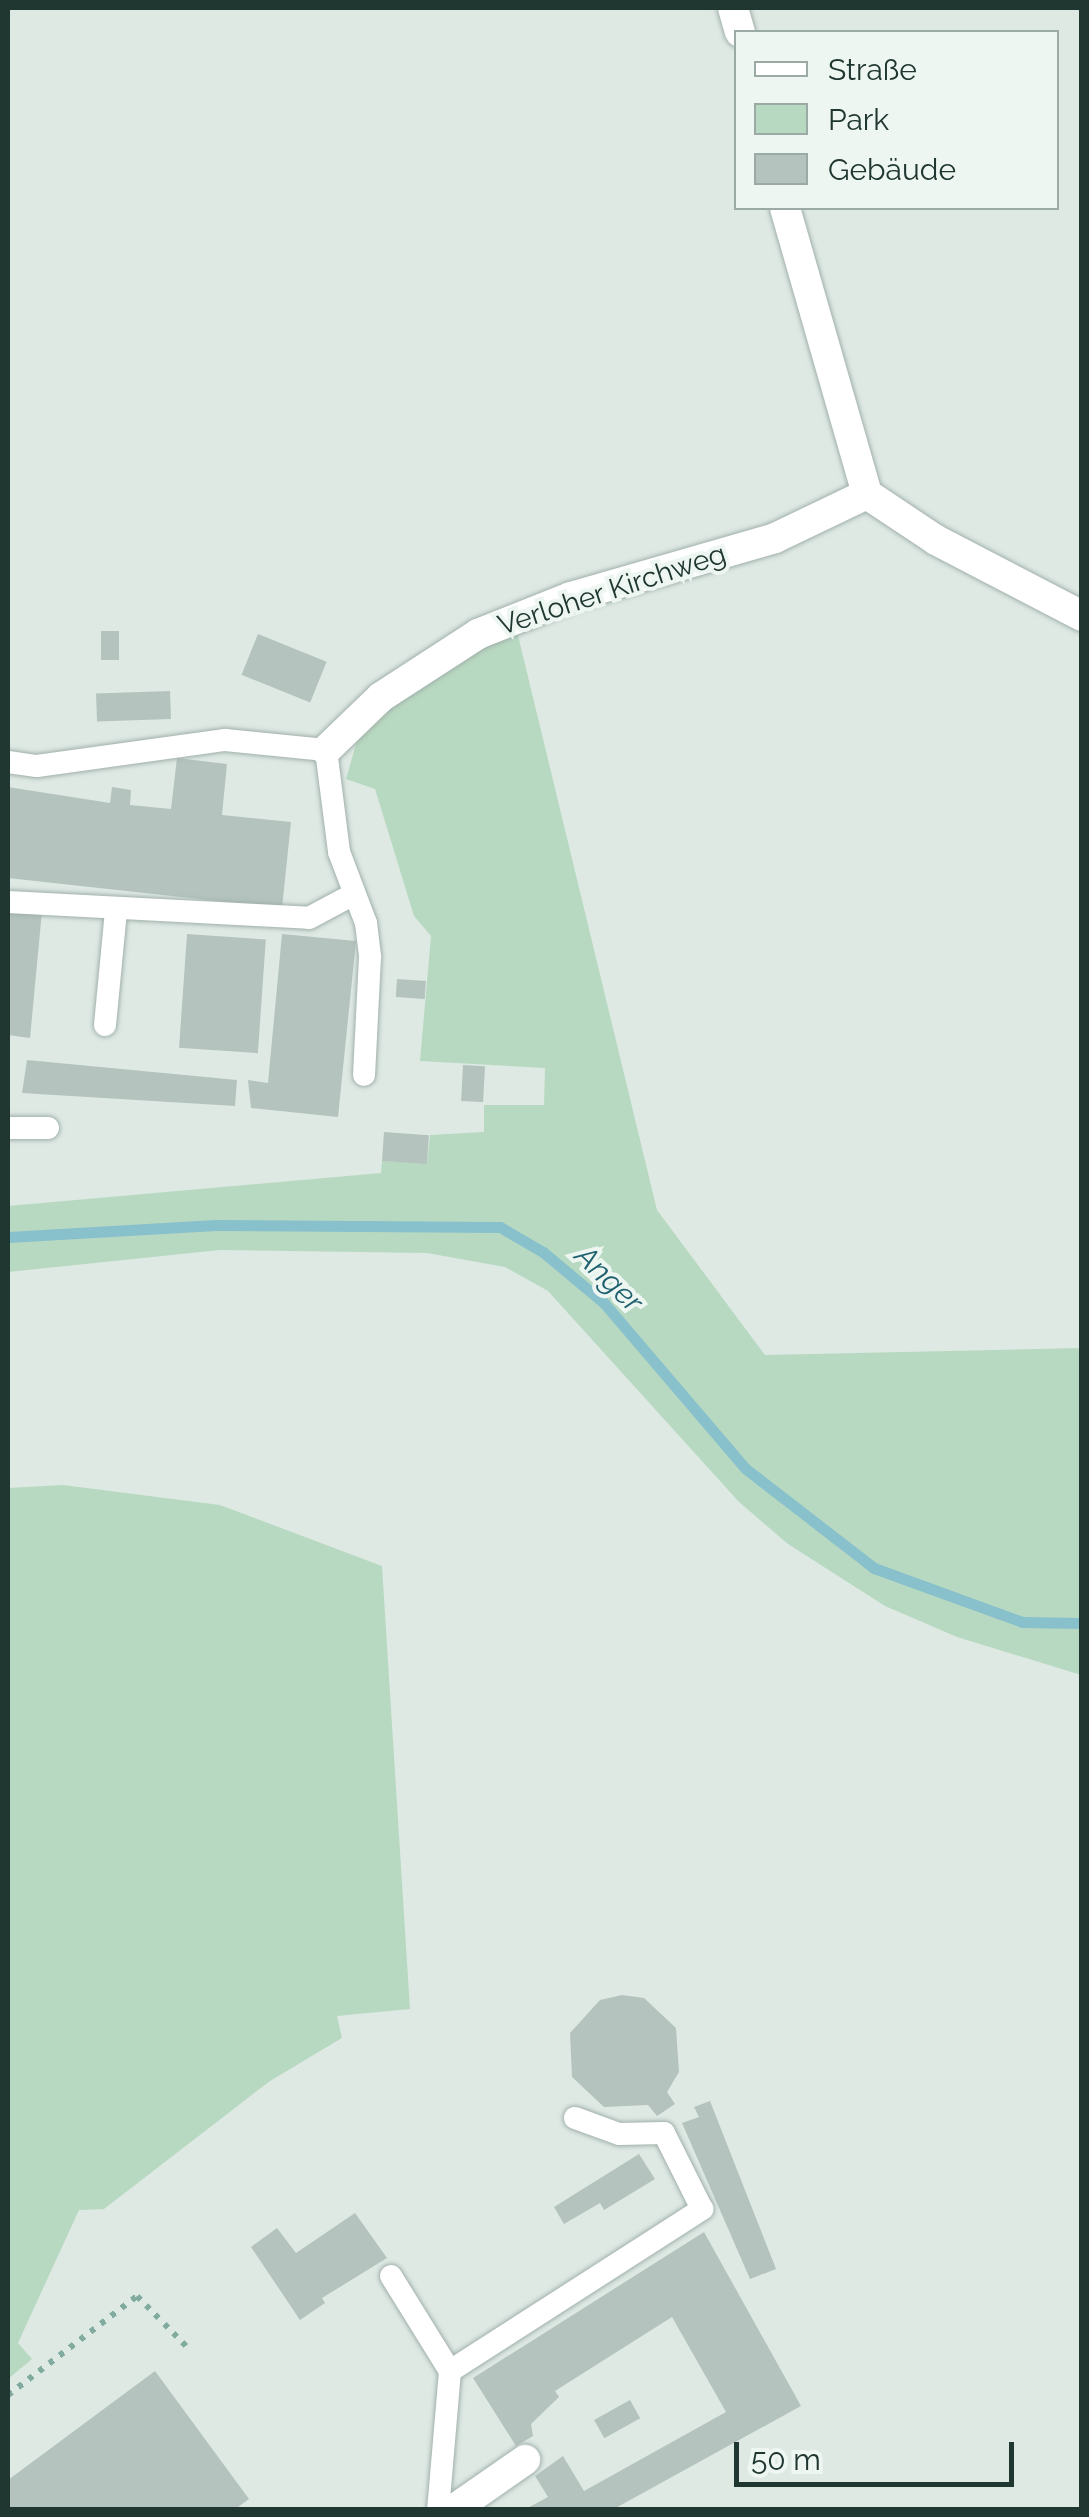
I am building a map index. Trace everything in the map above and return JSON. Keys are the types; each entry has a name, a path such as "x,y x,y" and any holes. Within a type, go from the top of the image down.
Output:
{"street":[{"path":"787,210 867,494 936,540 1082,616"},
{"name":"Verloher Kirchweg","path":"326,750 426,662 478,634 572,598 776,538 867,494"},
{"path":"453,2510 525,2460"}],"lane":[{"path":"8,762 37,766 225,740 326,750 339,852 370,957 364,1075"},
{"path":"8,902 116,911 310,918 354,894"},
{"path":"105,1025 116,911"},
{"path":"8,1128 48,1128"},
{"path":"450,2370 702,2209 664,2133 619,2134 575,2118"},
{"path":"391,2276 450,2370 438,2510"}],"path":[{"path":"8,2394 137,2296 186,2346"}],"green space":[{"path":"515,623 657,1210 765,1355 1081,1348 1081,1675 957,1637 885,1606 788,1544 739,1502 548,1291 505,1267 427,1253 220,1250 8,1272 8,1206 381,1173 382,1161 427,1163 430,1135 484,1132 484,1105 544,1105 545,1068 420,1061 431,936 414,916 375,789 346,779 362,723"},
{"path":"63,1485 220,1505 382,1566 410,2009 337,2016 342,2038 270,2081 104,2209 79,2210 18,2343 32,2359 8,2379 8,1488"}],"building":[{"path":"101,631 119,631 119,660 101,660"},
{"path":"258,634 327,662 310,703 242,675"},
{"path":"170,691 171,719 97,722 96,694"},
{"path":"177,758 227,764 222,815 291,822 282,908 8,878 8,787 110,803 112,787 131,790 130,805 171,809"},
{"path":"8,908 42,911 30,1038 8,1035"},
{"path":"187,934 266,940 258,1053 179,1048"},
{"path":"282,934 356,941 338,1117 251,1108 248,1080 268,1083"},
{"path":"397,979 426,981 425,999 396,997"},
{"path":"27,1060 237,1080 235,1106 22,1093"},
{"path":"463,1065 485,1066 483,1102 461,1101"},
{"path":"384,1132 429,1135 427,1164 382,1161"},
{"path":"622,1995 644,1998 676,2028 679,2072 667,2092 675,2104 657,2116 648,2105 604,2107 572,2077 570,2033 600,2000"},
{"path":"710,2101 776,2269 750,2279 682,2123 699,2117 694,2107"},
{"path":"639,2154 655,2179 604,2210 600,2203 564,2224 554,2207"},
{"path":"355,2213 387,2258 322,2298 325,2303 300,2320 251,2247 277,2228 296,2253"},
{"path":"704,2232 801,2406 612,2510 524,2510 548,2497 535,2476 563,2456 584,2491 726,2412 672,2317 555,2391 559,2397 531,2424 533,2436 516,2446 473,2378"},
{"path":"155,2371 249,2499 234,2510 8,2510 8,2480"},
{"path":"630,2400 640,2418 604,2438 594,2420"}],"waterway":[{"name":"Anger","path":"8,1237 216,1225 500,1227 543,1252 604,1303 746,1469 874,1568 1022,1622 1082,1623"}]}
